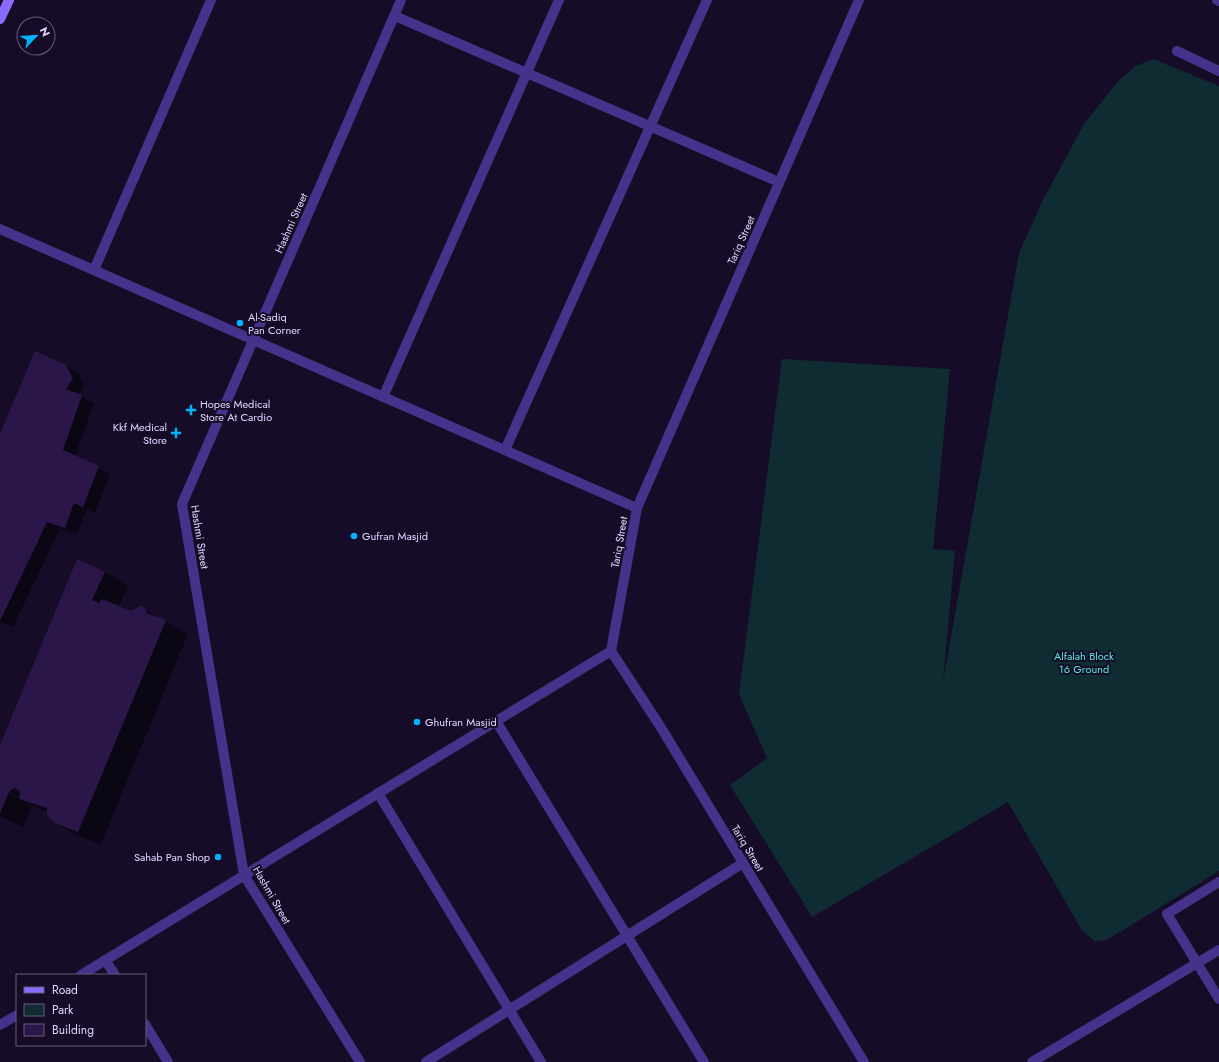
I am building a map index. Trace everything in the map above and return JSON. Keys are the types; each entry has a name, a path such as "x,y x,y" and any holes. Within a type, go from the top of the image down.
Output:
{"main road":[{"path":"0,19 9,0"}],"street":[{"path":"94,270 211,0"},
{"name":"Hashmi Street","path":"360,1062 244,875 182,504 402,0"},
{"path":"383,397 559,0"},
{"path":"505,450 707,0"},
{"name":"Tariq Street","path":"859,0 637,508 611,651 743,863 864,1062"},
{"path":"394,16 779,182"},
{"path":"1177,51 1219,71"},
{"path":"0,229 637,508"},
{"path":"83,974 611,651"},
{"path":"496,721 704,1062"},
{"path":"378,793 542,1062"},
{"path":"426,1062 743,863"},
{"path":"1219,882 1167,914 1219,1000"},
{"path":"1032,1062 1198,964 1219,950"},
{"path":"105,960 113,974"},
{"path":"0,1025 16,1015"},
{"path":"146,1026 168,1062"}],"green space":[{"name":"Alfalah Block 16 Ground","path":"1153,59 1219,86 1219,871 1107,940 1094,941 1081,929 1008,802 812,917 730,785 767,758 739,694 782,359 950,369 933,549 955,551 943,682 1019,253 1043,200 1084,124 1119,80 1136,66"}],"building":[{"path":"35,351 66,365 73,378 66,389 82,395 63,450 99,466 83,507 74,503 65,528 47,522 0,621 0,434"},
{"path":"77,559 105,572 92,600 99,603 102,599 131,611 141,606 145,608 147,613 166,620 78,832 54,823 47,815 47,808 19,799 20,791 14,788 9,792 0,813 0,745"}],"place":[{"name":"Al-Sadiq Pan Corner","path":"240,323"},
{"name":"Hopes Medical Store At Cardio","path":"191,410"},
{"name":"Kkf Medical Store","path":"176,433"},
{"name":"Gufran Masjid","path":"354,536"},
{"name":"Ghufran Masjid","path":"417,722"},
{"name":"Sahab Pan Shop","path":"218,857"}]}
